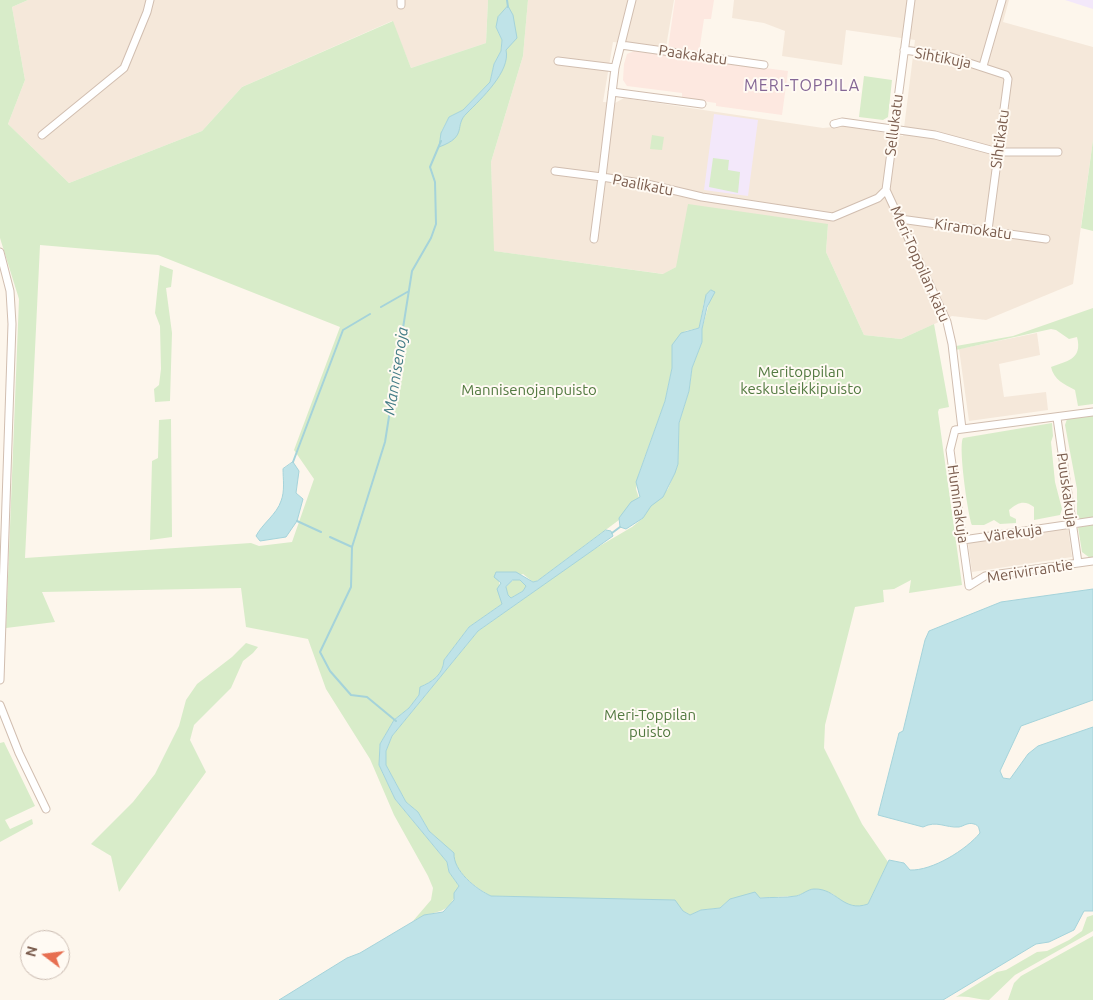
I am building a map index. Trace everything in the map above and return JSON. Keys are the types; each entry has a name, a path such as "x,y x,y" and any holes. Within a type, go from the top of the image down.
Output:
{"street":[{"path":"42,134 124,68 150,0"},
{"name":"Paalikatu","path":"632,0 616,68 602,177 647,184 702,197 833,217 878,198 886,190"},
{"name":"Sellukatu","path":"886,190 911,0"},
{"path":"982,66 1002,0"},
{"name":"Paakakatu","path":"621,46 764,65"},
{"name":"Sihtikuja","path":"904,50 948,56 982,66"},
{"path":"558,60 616,68"},
{"name":"Sihtikatu","path":"982,66 1001,72 1008,79 988,230"},
{"path":"612,92 702,104"},
{"path":"834,124 842,122 935,135 998,152 1058,152"},
{"path":"555,171 602,177 594,239"},
{"name":"Meri-Toppilan katu","path":"886,190 949,330 962,429"},
{"name":"Kiramokatu","path":"900,219 1046,239"},
{"path":"0,252 10,291 12,324 0,680"},
{"path":"962,429 1093,412"},
{"name":"Puuskakuja","path":"1057,418 1078,563"},
{"name":"Huminakuja","path":"962,429 955,430 950,450 969,586"},
{"name":"Värekuja","path":"963,540 1093,521"},
{"name":"Merivirrantie","path":"969,586 985,576 1093,561"},
{"path":"0,705 19,753 46,809"}],"shaded area":[{"path":"28,0 488,0 486,43 411,68 392,21 242,87 202,131 69,183 8,124 25,80 12,7"},
{"path":"528,0 674,0 666,47 613,42 603,102 615,103 624,98 823,128 844,126 903,136 915,40 846,30 842,65 782,56 785,31 764,23 732,18 734,0 1009,0 1003,22 1093,47 1093,140 1073,284 986,320 952,316 901,339 864,335 826,252 828,224 676,267 664,274 493,251 491,162 523,56"},
{"path":"675,0 714,0 711,19 704,19 699,52 668,48"},
{"path":"1065,0 1093,0 1093,9"},
{"path":"634,51 788,71 782,115 716,106 716,103 682,98 682,93 627,86 623,80 624,64 627,54"},
{"path":"714,114 758,120 748,196 704,190"},
{"path":"1037,333 1040,355 999,364 1004,397 1046,392 1048,410 969,421 959,349"},
{"path":"1068,528 1072,557 972,572 968,543"}],"green space":[{"path":"0,0 28,0 12,7 25,80 8,124 69,183 202,131 242,87 393,21 411,68 486,43 488,0 528,0 523,56 491,162 494,251 663,274 676,267 688,204 828,224 826,252 864,335 901,339 934,324 949,407 939,409 938,412 962,585 909,593 911,580 894,589 883,590 884,602 855,607 825,725 824,748 862,824 888,862 868,904 859,908 843,903 833,894 814,889 796,896 730,899 720,908 701,910 690,915 683,911 624,900 491,896 472,884 461,872 454,860 453,853 429,831 418,812 406,802 386,765 386,751 392,736 478,631 591,551 632,527 643,518 650,506 668,489 678,464 679,423 689,391 692,368 702,342 702,329 710,300 704,302 699,328 685,331 673,349 672,368 665,401 639,473 636,489 639,498 619,520 537,581 533,582 523,574 499,581 502,604 469,627 444,660 439,674 429,683 420,687 420,694 409,708 394,720 380,744 379,765 395,799 447,862 449,872 459,886 451,903 446,908 413,921 431,900 433,888 394,815 370,759 326,689 308,639 246,627 241,588 42,592 55,622 6,628 19,299 0,238","holes":["508,7 502,69 476,101 441,132 449,117 463,110 490,82 494,64 501,51 502,40 496,27","40,245 158,255 340,327 294,450 314,479 292,542 259,546 251,543 25,558"]},
{"path":"864,76 892,80 888,117 883,120 859,117"},
{"path":"652,135 664,137 662,150 650,149"},
{"path":"1093,140 1093,231 1081,228"},
{"path":"713,158 729,160 728,170 740,172 738,193 709,187"},
{"path":"160,265 173,270 171,287 166,288 172,333 170,401 155,402 154,389 159,385 161,369 160,326 155,313"},
{"path":"1093,308 1093,404 1078,406 1075,390 1063,384 1054,375 1051,367 1067,361 1075,355 1078,351 1077,337 1069,339 1056,330 1051,329 956,350 956,346 1013,336"},
{"path":"1093,415 1093,518 1081,520 1077,515 1077,489 1065,425 1067,419"},
{"path":"171,419 172,537 150,540 152,461 158,458 159,420"},
{"path":"1052,423 1053,436 1051,442 1055,482 1062,509 1060,515 1034,520 1034,507 1028,503 1021,503 1009,510 1010,516 1016,519 1016,523 1000,524 994,520 984,525 972,525 963,466 963,438"},
{"path":"1093,525 1093,558 1090,558 1082,552 1078,527"},
{"path":"513,580 520,580 527,586 523,591 511,598 506,587"},
{"path":"246,643 258,647 243,661 231,688 194,725 190,740 206,772 119,892 111,856 91,844 133,802 155,774 179,726 186,700 197,684 232,657"},
{"path":"4,742 35,806 5,820 10,829 32,819 33,824 0,842 0,743"},
{"path":"1093,915 1093,931 1015,975 989,1000 956,997 997,972 1006,970 1037,952 1047,951 1069,940 1082,931 1087,917"},
{"path":"1093,936 1093,1000 1008,1000 1014,983 1021,976"}],"water":[{"path":"508,6 513,15 517,38 506,50 504,67 494,84 463,118 454,139 439,147 441,133 449,117 463,110 490,82 494,64 501,51 502,40 496,27 498,17"},
{"path":"711,290 715,292 707,307 702,329 702,342 692,368 689,391 679,423 678,464 675,473 663,497 651,506 643,518 626,529 620,527 619,518 631,502 640,497 636,482 665,401 672,368 672,345 681,333 699,328 706,295"},
{"path":"293,462 299,471 296,493 303,499 297,521 286,537 260,541 256,536 279,506 282,497 283,469"},
{"path":"606,530 611,531 613,536 478,631 392,736 386,751 386,765 406,802 418,812 429,831 454,853 461,873 485,893 491,896 675,900 683,911 690,915 701,910 720,908 730,899 755,892 760,898 792,897 812,889 822,890 852,905 868,904 889,860 904,863 910,870 928,867 958,852 980,833 978,826 972,824 954,827 933,824 923,827 878,815 899,733 903,731 925,640 929,631 1001,602 1093,589 1093,700 1021,726 1000,771 1003,778 1010,779 1028,754 1038,746 1093,727 1093,911 1084,911 1074,930 1049,942 1036,944 943,1000 279,1000 347,958 360,953 424,915 443,912 454,900 454,893 459,886 449,872 447,862 395,799 379,765 380,744 394,720 409,708 419,695 420,687 429,683 439,674 444,660 469,627 502,604 497,589 501,583 494,577 496,572 516,572 533,582 537,581","holes":["513,580 520,580 526,586 523,591 511,598 506,587"]}],"waterway":[{"name":"Mannisenoja","path":"507,0 508,7"},
{"name":"Mannisenoja","path":"396,721 367,697 351,695 330,671 320,652 351,587 352,547 385,442 412,271 431,238 436,224 435,182 430,167 441,141"},
{"path":"381,307 409,291"},
{"path":"293,462 343,330 370,314"},
{"path":"297,521 321,532"},
{"path":"612,533 620,527"},
{"path":"330,537 352,547"}],"district":[{"name":"MERI-TOPPILA","path":"802,86"}],"park label":[{"name":"Meritoppilan keskusleikkipuisto","path":"801,380"},
{"name":"Mannisenojanpuisto","path":"529,390"},
{"name":"Meri-Toppilan puisto","path":"650,724"}]}
